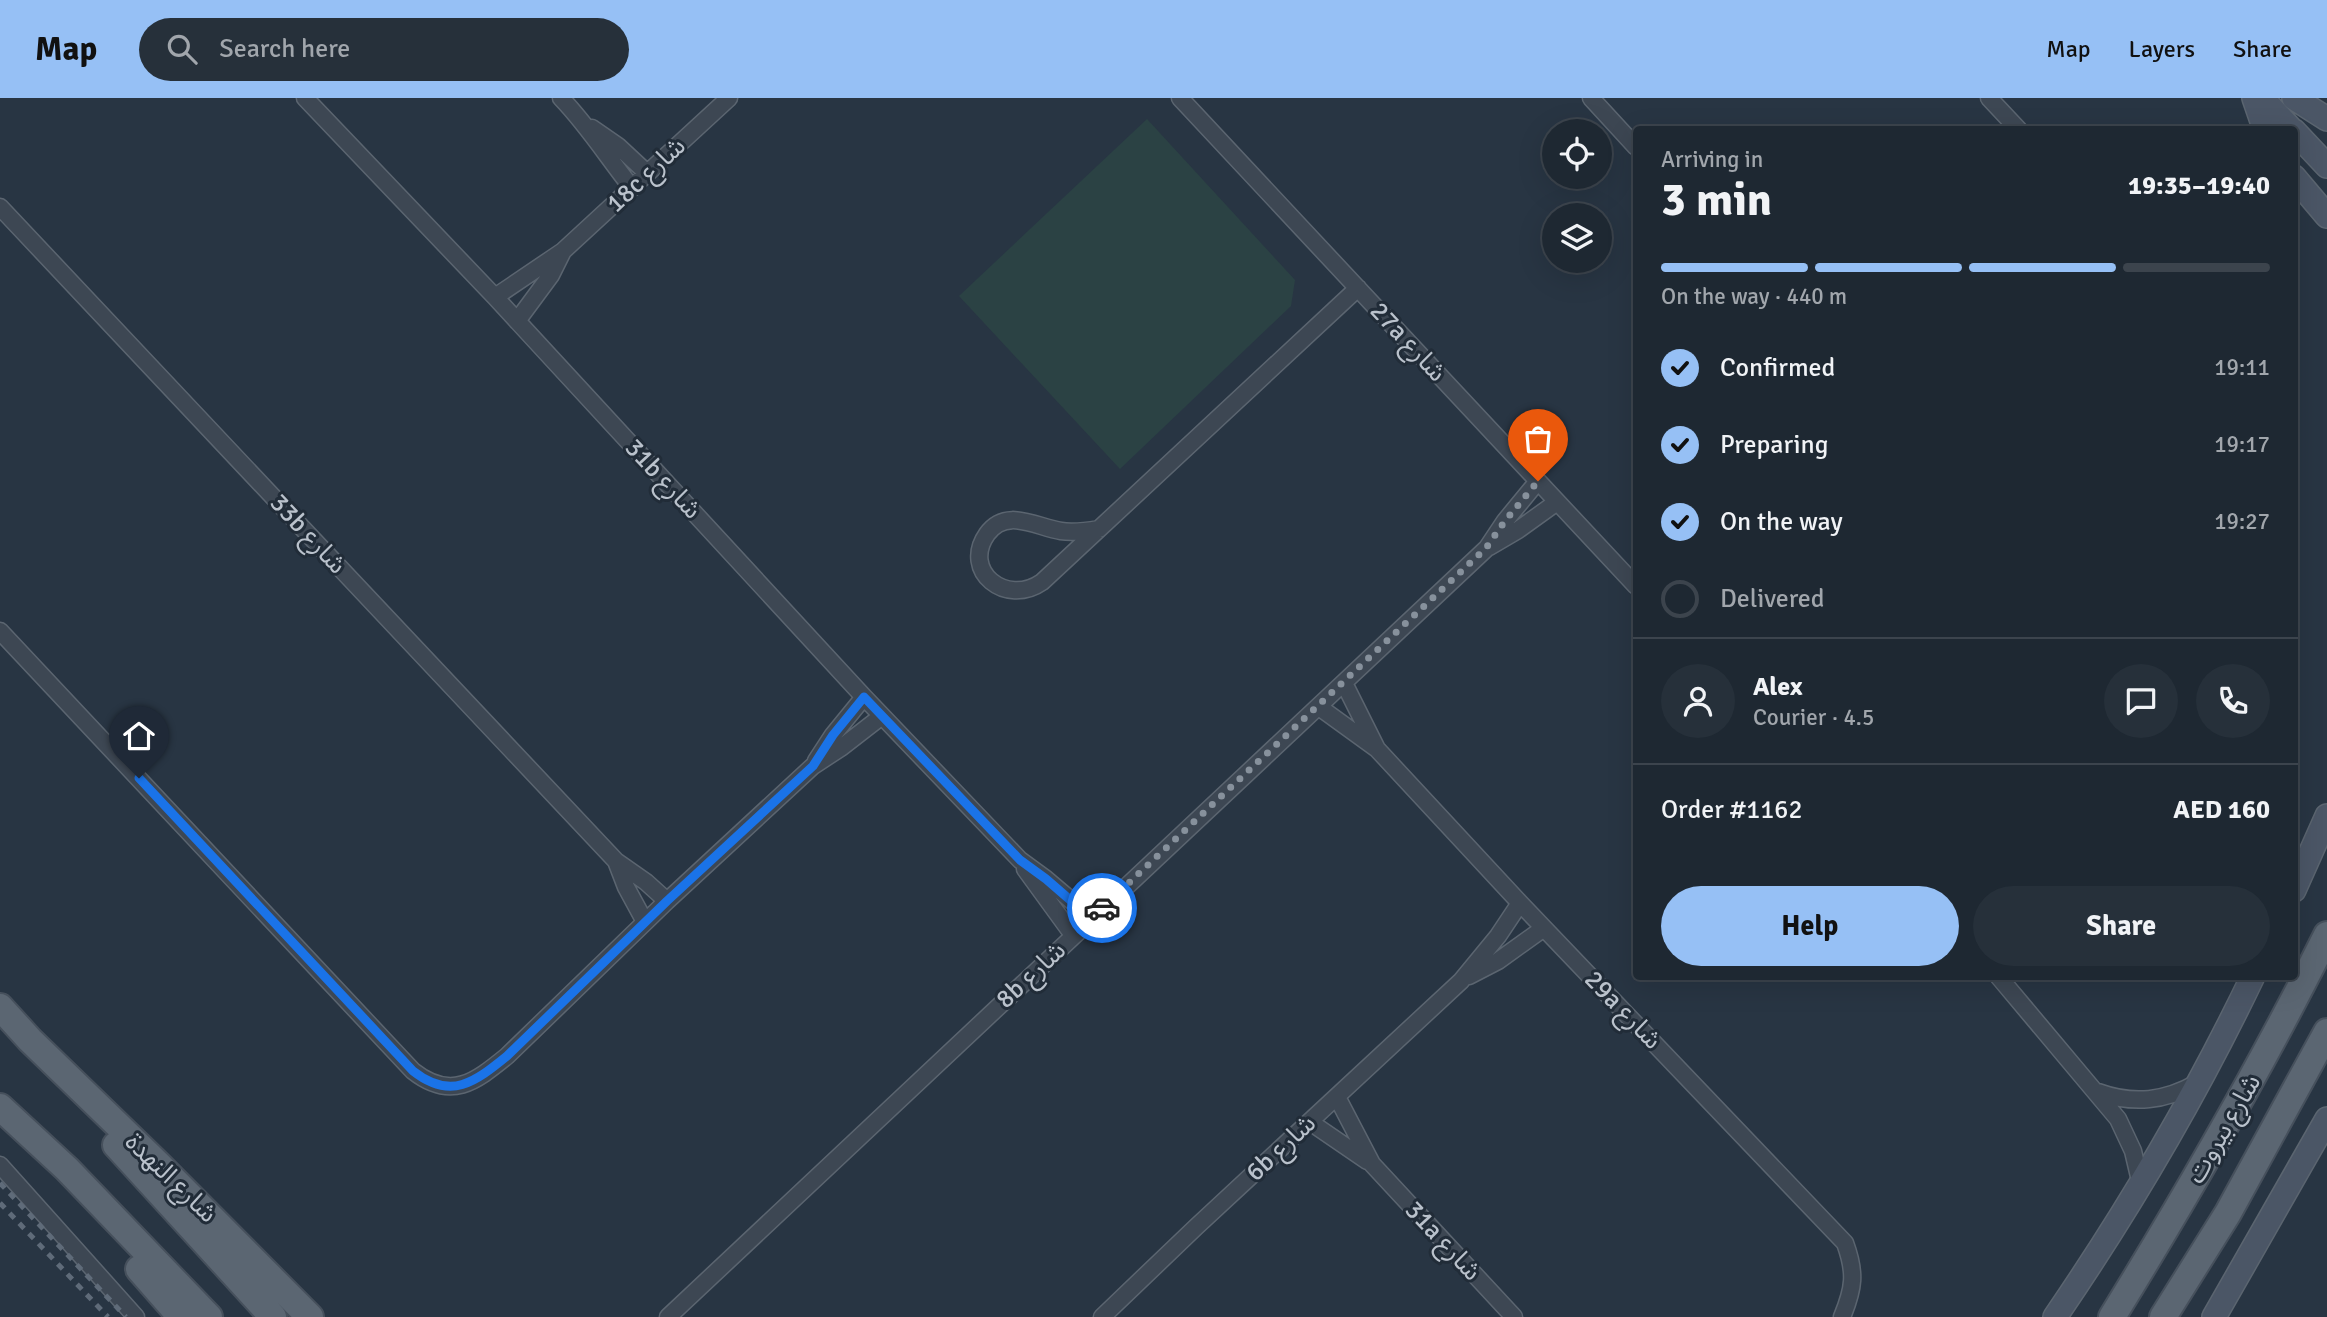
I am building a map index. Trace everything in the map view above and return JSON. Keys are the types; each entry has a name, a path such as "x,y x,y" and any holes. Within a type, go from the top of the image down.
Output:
{"main road":[{"path":"2254,98 2263,126"},
{"path":"2262,98 2289,126"},
{"path":"2294,98 2327,119"},
{"path":"2298,135 2327,166"},
{"path":"2298,182 2327,216"},
{"path":"2298,881 2327,816"},
{"name":"شارع بيروت","path":"2112,1317 2222,1136 2327,935"},
{"name":"شارع بيروت","path":"2056,1317 2141,1185 2251,980"},
{"name":"شارع النهدة","path":"0,1007 117,1147 273,1317"},
{"name":"شارع بيروت","path":"2163,1317 2228,1213 2327,1032"},
{"name":"شارع النهدة","path":"30,1040 310,1317"},
{"path":"0,1107 66,1169 209,1317"},
{"path":"0,1113 82,1209 181,1317"},
{"path":"2214,1317 2327,1119"}],"street":[{"name":"31b شارع","path":"305,98 495,297 864,697 1020,860 1091,918"},
{"path":"561,98 587,125 618,146 647,173"},
{"name":"18c شارع","path":"495,297 564,251 729,98"},
{"path":"1591,98 1633,144"},
{"path":"1989,98 2015,126"},
{"name":"27a شارع","path":"1183,99 1633,583"},
{"path":"587,125 607,158 632,188"},
{"name":"33b شارع","path":"0,207 616,861 667,901"},
{"name":"18c شارع","path":"517,321 551,275 564,251"},
{"path":"1099,529 1061,531 1023,520 1008,520 989,532 980,553 981,564 993,583 1014,592 1034,587 1050,576 1358,288"},
{"name":"8b شارع","path":"668,1317 1486,548 1538,481"},
{"name":"8b شارع","path":"1486,548 1558,502"},
{"path":"0,631 413,1071 444,1087 464,1085 493,1067 813,766 882,716"},
{"name":"29a شارع","path":"1344,683 1377,749"},
{"path":"813,766 833,735 864,697"},
{"name":"29a شارع","path":"1319,707 1377,749 1544,929 1845,1243 1852,1261 1854,1279 1842,1317"},
{"name":"31b شارع","path":"1020,860 1073,935"},
{"name":"33b شارع","path":"616,861 645,922"},
{"name":"6b شارع","path":"1102,1317 1461,981 1498,936 1520,903"},
{"name":"6b شارع","path":"1461,981 1498,961 1544,929"},
{"path":"2001,980 2108,1105 2126,1135 2141,1185"},
{"path":"2096,1091 2122,1099 2148,1101 2166,1097 2198,1083"},
{"name":"31a شارع","path":"1336,1097 1372,1164"},
{"name":"31a شارع","path":"1310,1122 1372,1164 1514,1317"},
{"path":"0,1165 136,1317"}],"green space":[{"path":"1147,119 1295,280 1291,306 1120,469 959,296"}],"railway":[{"path":"0,1183 126,1317"},
{"path":"0,1203 108,1317"}],"way so far":[{"path":"1102,908 1486,548 1538,481"}],"route":[{"path":"139,778 413,1071 444,1087 464,1085 507,1056 667,901 813,766 833,735 864,697 1020,860 1091,918 1102,908"}]}
